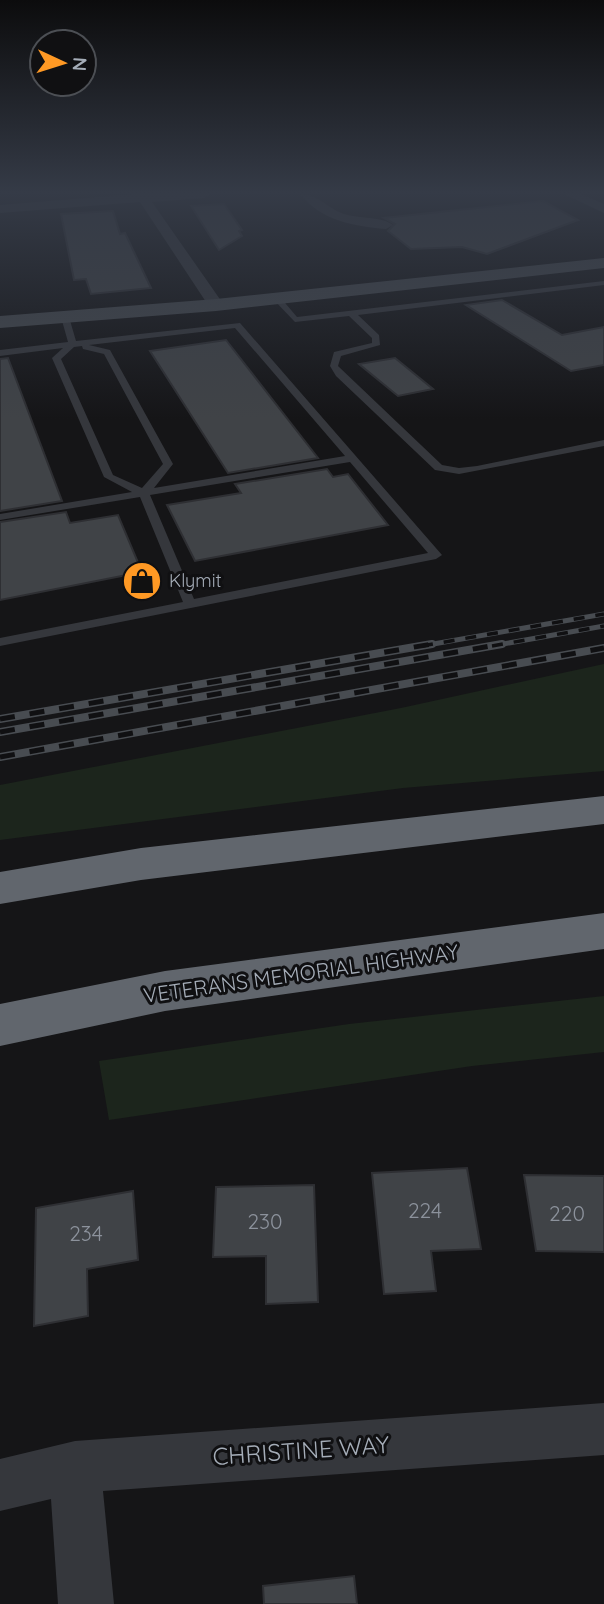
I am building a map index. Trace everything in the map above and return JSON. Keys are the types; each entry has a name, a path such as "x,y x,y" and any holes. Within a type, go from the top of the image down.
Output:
{"highway":[{"path":"0,888 141,864 604,810"},
{"name":"VETERANS MEMORIAL HIGHWAY","path":"0,1026 165,991 604,931"}],"street":[{"path":"191,269 216,306"},
{"path":"0,322 216,306 551,269"},
{"name":"CHRISTINE WAY","path":"0,1485 75,1467 604,1429"},
{"path":"75,1467 86,1604"}],"lane":[{"path":"422,283 446,303 463,312"},
{"path":"277,299 295,320 604,283"},
{"path":"352,314 376,337 376,345 338,354 334,358 334,366 339,374 439,468 459,471 477,469 604,443"},
{"path":"65,317 73,345"},
{"path":"0,353 237,325 354,457 436,555 0,642"},
{"path":"144,494 168,464 107,352 73,345 56,358 109,477 144,494 190,604"},
{"path":"0,517 354,457"}],"shaded area":[{"path":"604,664 604,771 403,788 0,840 0,785 401,708"},
{"path":"604,996 604,1052 472,1066 109,1120 99,1061 349,1024"}],"building":[{"path":"72,269 142,269 151,288 91,294 86,279 74,280"},
{"path":"502,300 562,335 604,327 604,365 571,371 466,305"},
{"path":"226,340 318,458 228,473 150,351"},
{"path":"8,358 62,501 0,511 0,359"},
{"path":"395,358 433,389 398,396 359,364"},
{"path":"327,469 333,477 348,474 388,525 195,561 167,505 241,493 235,484"},
{"path":"66,512 70,523 118,515 142,572 0,600 0,522"},
{"path":"467,1168 481,1249 431,1251 436,1291 384,1294 372,1173"},
{"path":"524,1175 604,1176 604,1252 536,1251"},
{"path":"314,1185 318,1302 266,1304 266,1256 213,1257 216,1187"},
{"path":"133,1191 138,1260 87,1269 88,1316 34,1326 36,1208"},
{"path":"354,1576 357,1604 264,1604 263,1586"}],"railway":[{"path":"422,646 604,614"},
{"path":"492,646 604,626"},
{"path":"0,719 432,644"},
{"path":"0,732 502,644"},
{"path":"0,757 604,648"}],"place":[{"name":"Klymit","path":"142,581"}]}
